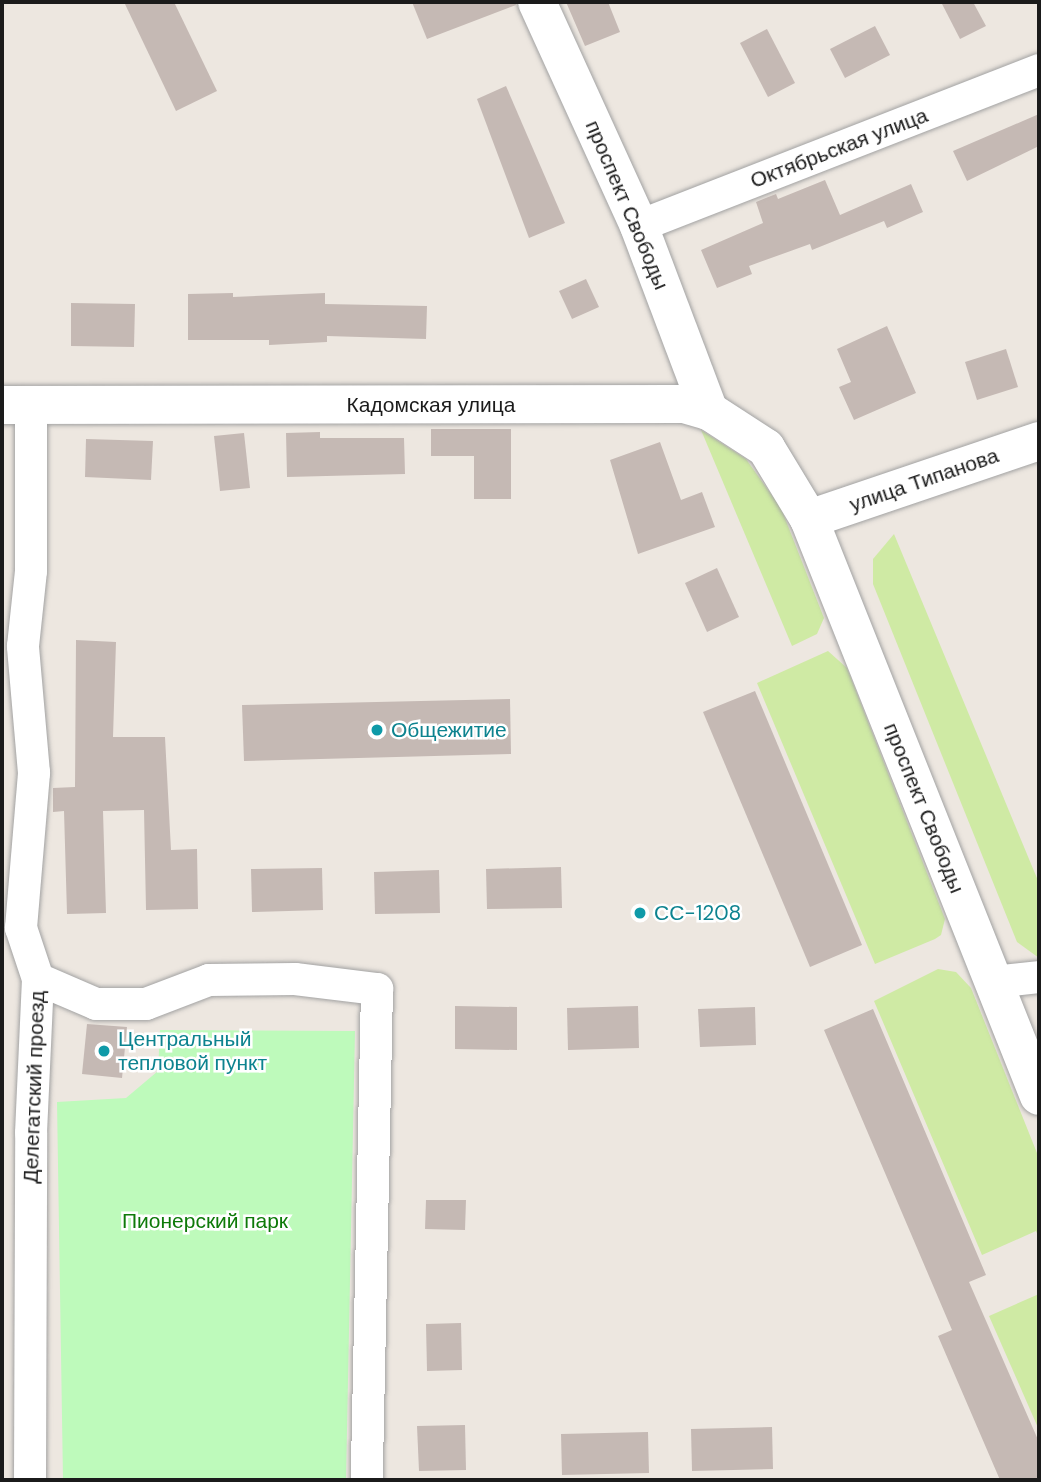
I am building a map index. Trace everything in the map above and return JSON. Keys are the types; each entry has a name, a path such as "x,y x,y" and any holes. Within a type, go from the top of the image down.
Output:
{"street":[{"name":"проспект Свободы","path":"537,2 639,226 709,411"},
{"name":"Октябрьская улица","path":"639,226 1039,70"},
{"name":"Кадомская улица","path":"16,405 684,404 709,411 766,448 809,519"},
{"name":"Делегатский проезд","path":"16,405 32,571 23,646 34,773 21,928 38,979 31,1133 30,1480"},
{"name":"улица Типанова","path":"809,519 1039,441"},
{"name":"проспект Свободы","path":"809,519 1039,1096"},
{"path":"993,982 1039,977"},
{"path":"38,979 96,1004 145,1004 209,980 295,979 377,989 367,1480"}],"green space":[{"path":"701,430 746,459 781,508 824,618 817,634 792,646"},
{"path":"894,534 1039,883 1039,958 1017,942 873,584 873,559"},
{"path":"828,651 847,668 945,919 941,935 935,939 875,964 757,683"},
{"path":"938,969 956,972 971,988 1039,1158 1039,1238 1036,1231 982,1255 874,1001"},
{"name":"Пионерский парк","path":"160,1030 355,1031 346,1480 63,1480 57,1102 126,1098 158,1071"},
{"path":"1039,1294 1039,1430 989,1316"}],"building":[{"path":"124,2 174,2 217,91 176,111"},
{"path":"412,2 515,2 516,5 427,39"},
{"path":"566,2 608,2 620,32 585,46"},
{"path":"941,2 973,2 986,26 960,39"},
{"path":"875,26 890,55 845,78 830,49"},
{"path":"767,29 795,83 768,97 740,43"},
{"path":"506,86 565,223 529,238 477,99"},
{"path":"1039,114 1039,146 967,181 953,151"},
{"path":"825,180 840,215 911,184 923,212 887,228 884,221 812,250 810,244 749,266 752,274 717,288 701,250 763,223 756,202 776,194 778,199"},
{"path":"586,279 599,307 572,319 559,291"},
{"path":"233,293 233,297 325,293 325,304 427,306 426,339 327,336 327,342 269,345 269,340 188,340 188,294"},
{"path":"71,303 135,304 134,347 71,346"},
{"path":"887,326 916,393 854,420 839,387 851,382 837,349"},
{"path":"1006,349 1018,387 977,400 965,362"},
{"path":"431,429 511,429 511,499 474,499 474,456 431,456"},
{"path":"320,432 320,438 404,438 405,474 287,477 286,433"},
{"path":"244,433 250,488 220,491 214,436"},
{"path":"86,439 153,441 151,480 85,477"},
{"path":"660,442 681,500 702,492 715,527 638,554 610,460"},
{"path":"717,568 739,617 707,632 685,583"},
{"path":"76,640 116,642 113,737 165,737 171,850 197,849 198,909 146,910 144,810 103,811 106,913 67,914 64,811 53,812 53,788 75,787"},
{"path":"755,691 862,945 810,967 703,712"},
{"name":"Общежитие","path":"510,699 511,754 244,761 242,705"},
{"path":"561,867 562,908 487,909 486,869"},
{"path":"322,868 323,910 252,912 251,869"},
{"path":"439,870 440,913 375,914 374,872"},
{"path":"455,1006 517,1007 517,1050 455,1049"},
{"path":"638,1006 639,1048 568,1050 567,1008"},
{"path":"755,1007 756,1045 700,1047 698,1009"},
{"path":"873,1009 986,1275 969,1282 1039,1442 1039,1480 1000,1480 938,1336 952,1330 824,1030"},
{"name":"Центральный тепловой пункт","path":"87,1024 127,1027 122,1078 82,1074"},
{"path":"426,1200 466,1200 465,1230 425,1229"},
{"path":"461,1323 462,1370 427,1371 426,1324"},
{"path":"465,1425 466,1470 419,1471 417,1426"},
{"path":"772,1427 773,1469 692,1471 691,1429"},
{"path":"648,1432 649,1473 562,1475 561,1434"}],"place":[{"name":"Общежитие","path":"377,730"},
{"name":"СС-1208","path":"640,913"},
{"name":"Центральный тепловой пункт","path":"104,1051"}]}
